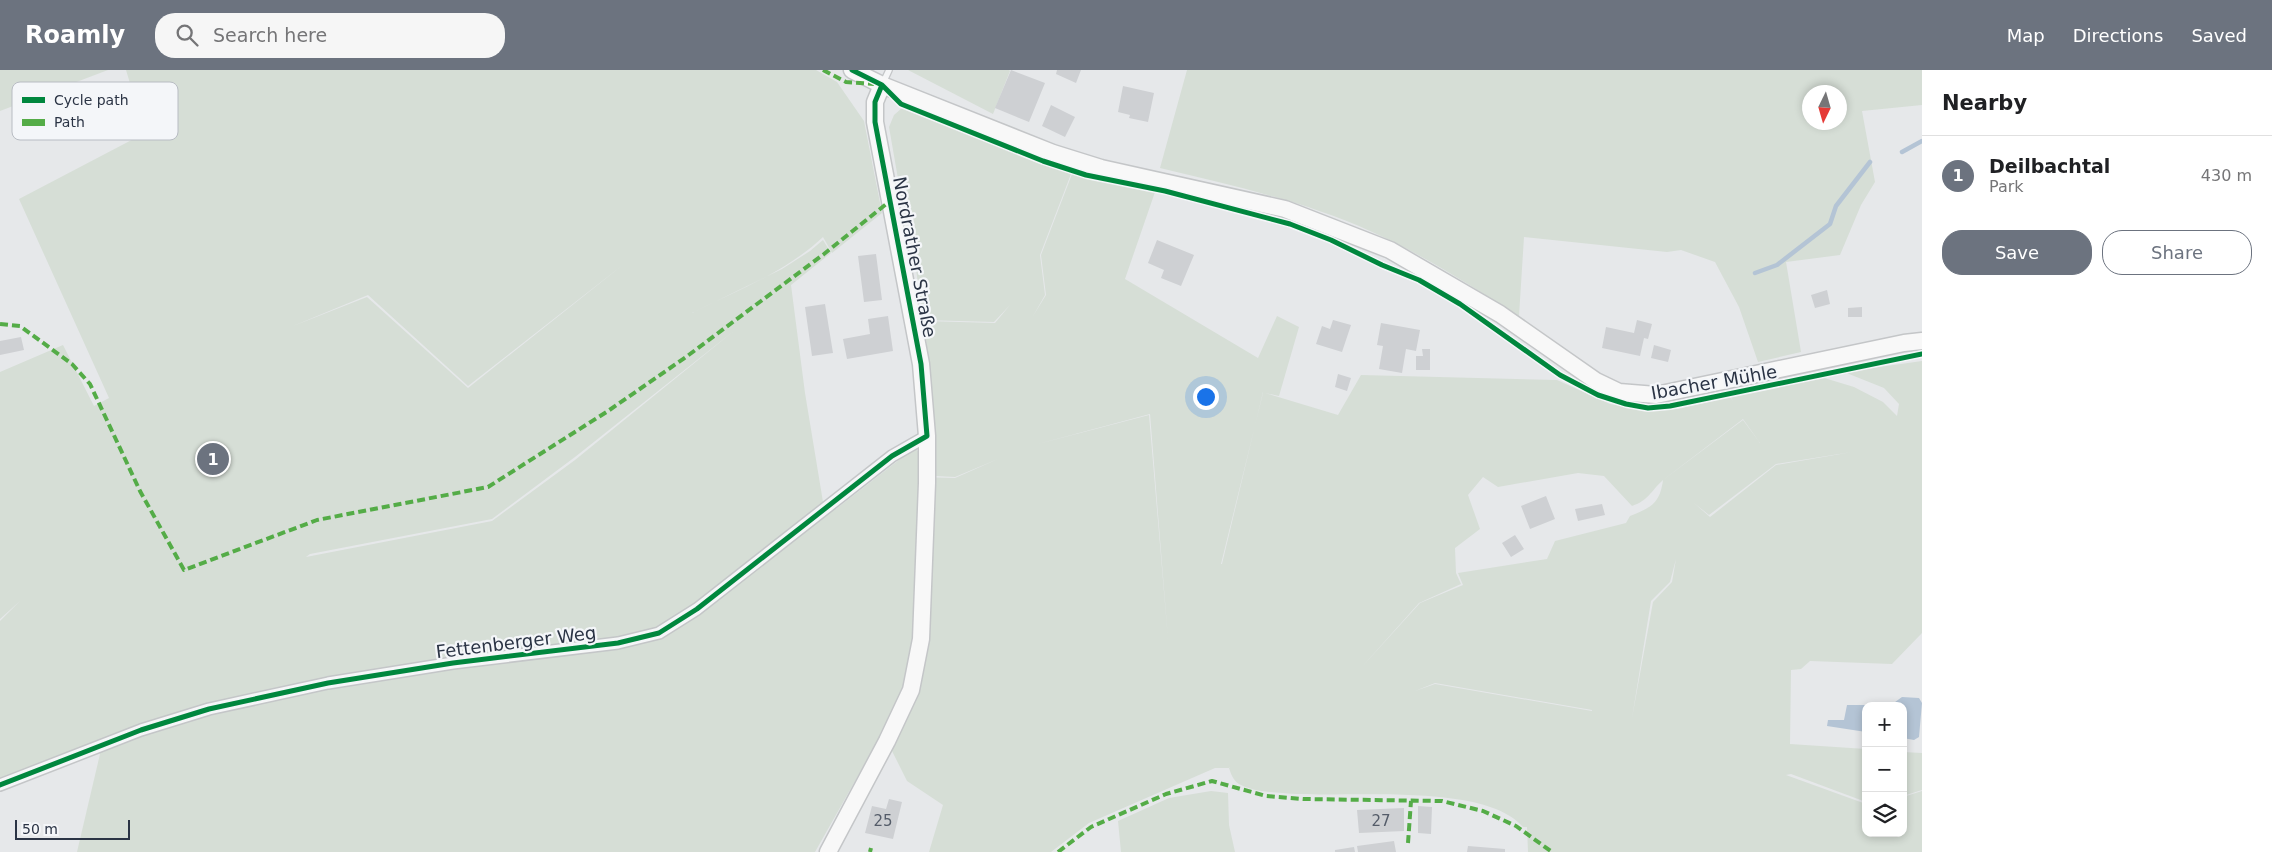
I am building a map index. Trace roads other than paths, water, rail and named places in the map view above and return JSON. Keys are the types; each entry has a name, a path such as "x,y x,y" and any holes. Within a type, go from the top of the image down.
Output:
{"main road":[{"name":"Ibacher Mühle","path":"852,70 882,85 1052,152 1101,168 1285,209 1390,250 1500,314 1596,381 1619,392 1656,395 1904,343 1922,341"},
{"name":"Nordrather Straße","path":"828,852 887,741 911,690 921,639 927,436 921,364 874,122 876,102 882,85"}],"street":[{"name":"Fettenberger Weg","path":"0,785 142,730 209,710 328,683 453,663 618,643 659,633 697,609 892,456 927,436"}],"lane":[{"path":"882,85 889,70"}],"water":[{"path":"1902,697 1919,698 1922,703 1919,737 1914,740 1907,739 1907,702 1895,702"},
{"path":"1847,705 1862,705 1862,731 1827,726 1828,720 1844,720"}],"waterway":[{"path":"1902,152 1922,141"},
{"path":"1755,273 1777,265 1830,224 1836,206 1870,162"}],"place":[{"name":"Deilbachtal","path":"213,459"}]}
